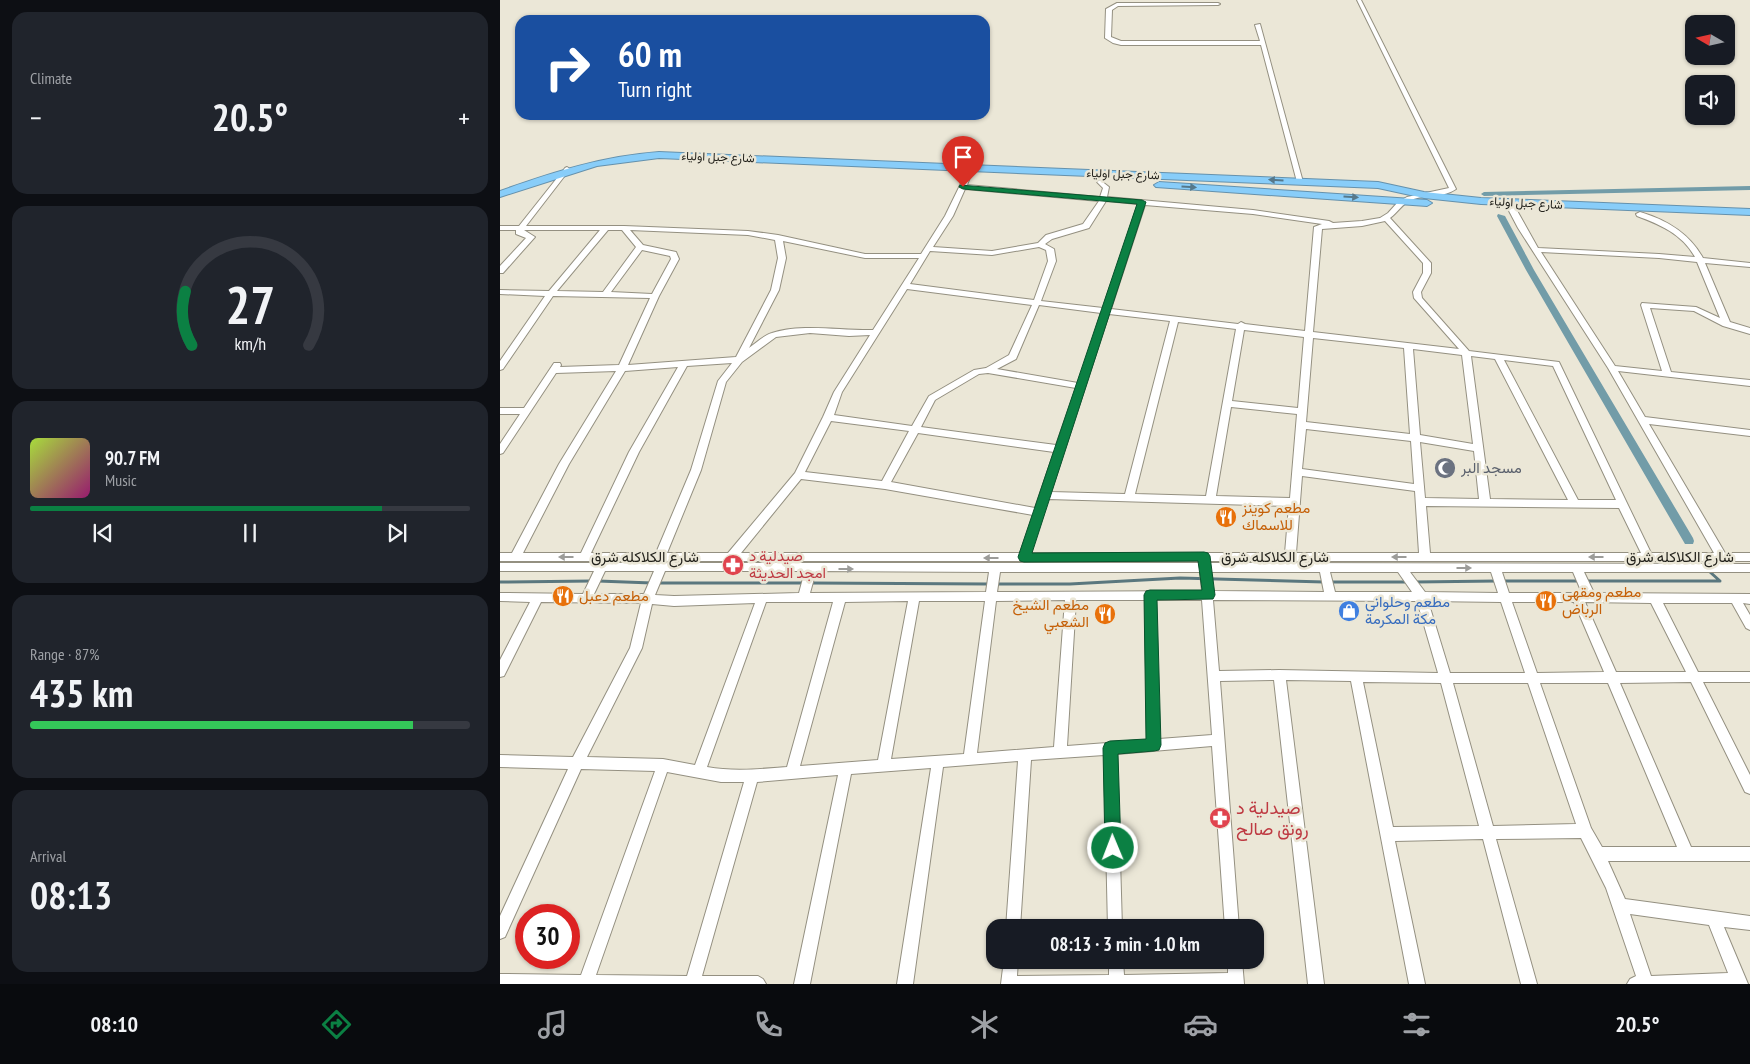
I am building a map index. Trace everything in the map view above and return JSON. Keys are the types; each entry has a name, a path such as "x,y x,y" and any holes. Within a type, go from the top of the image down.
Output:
{"highway":[{"name":"شارع جبل اولياء","path":"500,194 567,169 617,158 659,155 1378,185 1424,195 1499,202 1750,212"},
{"name":"شارع جبل اولياء","path":"500,203 558,180 599,168 651,162 968,175 1512,209 1750,218"}],"street":[{"path":"1290,557 1318,228 1335,224 1375,222 1395,212 1403,201 1453,189 1359,0"},
{"path":"1218,4 1117,5 1109,9 1108,38 1121,43 1263,43"},
{"path":"1258,25 1300,182"},
{"path":"501,268 532,236 519,232 567,169"},
{"path":"731,557 799,475 828,417 838,392 926,253 968,175"},
{"path":"1040,245 1049,237 1086,226 1101,205 1106,191 1106,187 1100,182"},
{"path":"963,187 1262,213 1335,224"},
{"path":"1024,557 1142,202"},
{"path":"1512,209 1522,228 1538,250 1612,368 1722,557"},
{"path":"1640,214 1680,234 1688,241 1712,286 1726,324"},
{"path":"1386,218 1427,264 1427,273 1417,292 1418,298 1466,352 1485,503"},
{"path":"500,228 624,228 748,233 778,237 865,256 926,253 992,253 1040,245 1050,249 1052,261 1037,302 1013,357 988,370 978,372 937,394 928,403 885,485"},
{"path":"500,367 551,293 606,228"},
{"path":"515,557 564,464 622,368 655,296 676,256 640,248 624,228"},
{"path":"739,360 775,290 782,258 778,237"},
{"path":"606,294 640,248"},
{"path":"1538,250 1612,253 1750,265"},
{"path":"905,286 1175,319 1549,361 1556,364 1648,557"},
{"path":"500,292 655,296"},
{"path":"1667,373 1645,305 1696,309 1726,324 1750,331"},
{"path":"1128,496 1175,319"},
{"path":"1210,500 1241,325"},
{"path":"500,932 503,916 577,763 636,648 648,599 696,470 720,387 725,376 739,360 773,335 810,330 849,333 876,332"},
{"path":"1408,346 1426,557"},
{"path":"1498,356 1575,504"},
{"path":"500,452 556,367 622,368 739,360"},
{"path":"584,557 634,452 684,364"},
{"path":"1612,368 1750,383"},
{"path":"988,370 1080,386"},
{"path":"1227,404 1302,412"},
{"path":"500,411 527,411"},
{"path":"828,417 1059,448"},
{"path":"1643,420 1750,433"},
{"path":"1301,425 1416,438 1478,448"},
{"path":"1297,472 1420,488"},
{"path":"799,475 885,485 1038,512"},
{"path":"1044,495 1294,502"},
{"path":"1421,502 1623,504"},
{"name":"شارع الكلاكله شرق","path":"500,557 584,557 811,569 996,568 1204,562 1290,557 1750,557"},
{"name":"شارع الكلاكله شرق","path":"500,567 601,568 731,557 1024,557 1324,567 1750,568"},
{"path":"1204,562 1231,919"},
{"path":"1324,567 1330,596"},
{"path":"586,598 601,568"},
{"path":"970,759 996,568"},
{"path":"1401,568 1421,596 1446,678 1529,984"},
{"path":"1495,568 1585,831 1600,854 1620,906 1640,984 1739,982 1713,918"},
{"path":"1577,568 1584,598 1612,677 1687,854"},
{"path":"802,598 811,569"},
{"path":"1150,595 1154,745"},
{"path":"500,597 648,599 674,602 762,598 1150,595 1750,599"},
{"path":"1060,752 1071,596"},
{"path":"500,672 538,598"},
{"path":"699,774 762,598"},
{"path":"792,772 840,598"},
{"path":"884,765 914,598"},
{"path":"1655,599 1750,788"},
{"path":"1735,599 1750,625"},
{"path":"1214,676 1279,675 1446,678 1750,677"},
{"path":"1279,675 1316,984"},
{"path":"1356,676 1417,984"},
{"path":"500,761 664,766 699,774 752,776 1219,740"},
{"path":"1110,748 1115,919"},
{"path":"1014,919 1025,754"},
{"path":"905,984 938,761"},
{"path":"586,982 664,766"},
{"path":"802,984 846,768"},
{"path":"692,983 752,776"},
{"path":"1387,834 1585,831"},
{"path":"1600,854 1750,854"},
{"path":"1620,906 1750,923"},
{"path":"1009,984 1010,969"},
{"path":"1116,969 1117,982"},
{"path":"1014,984 1236,982 1235,969"},
{"path":"500,982 758,984"}],"waterway":[{"path":"1484,194 1750,188"},
{"path":"1501,216 1530,270 1689,541"},
{"path":"1585,581 1720,581 1710,572"},
{"path":"996,584 1070,584 1180,578 1324,582"},
{"path":"500,582 592,581"},
{"path":"598,581 652,583"},
{"path":"1415,582 1497,581"},
{"path":"1503,581 1579,581"},
{"path":"1330,582 1409,582"},
{"path":"658,583 804,583"},
{"path":"811,583 989,584"}],"place":[{"name":"مسجد البر","path":"1445,468"},
{"name":"مطعم كوينز للاسماك","path":"1226,517"},
{"name":"صيدلية د امجد الحديثة","path":"733,565"},
{"name":"مطعم دعبل","path":"563,596"},
{"name":"مطعم ومقهى الرباض","path":"1546,601"},
{"name":"مطعم وحلواني مكة المكرمة","path":"1349,611"},
{"name":"مطعم الشيخ الشعبي","path":"1105,614"},
{"name":"صيدلية د رونق صالح","path":"1220,818"}],"route":[{"path":"963,187 1142,202 1024,557 1204,556 1208,595 1150,595 1154,745 1110,748 1113,848"}]}
